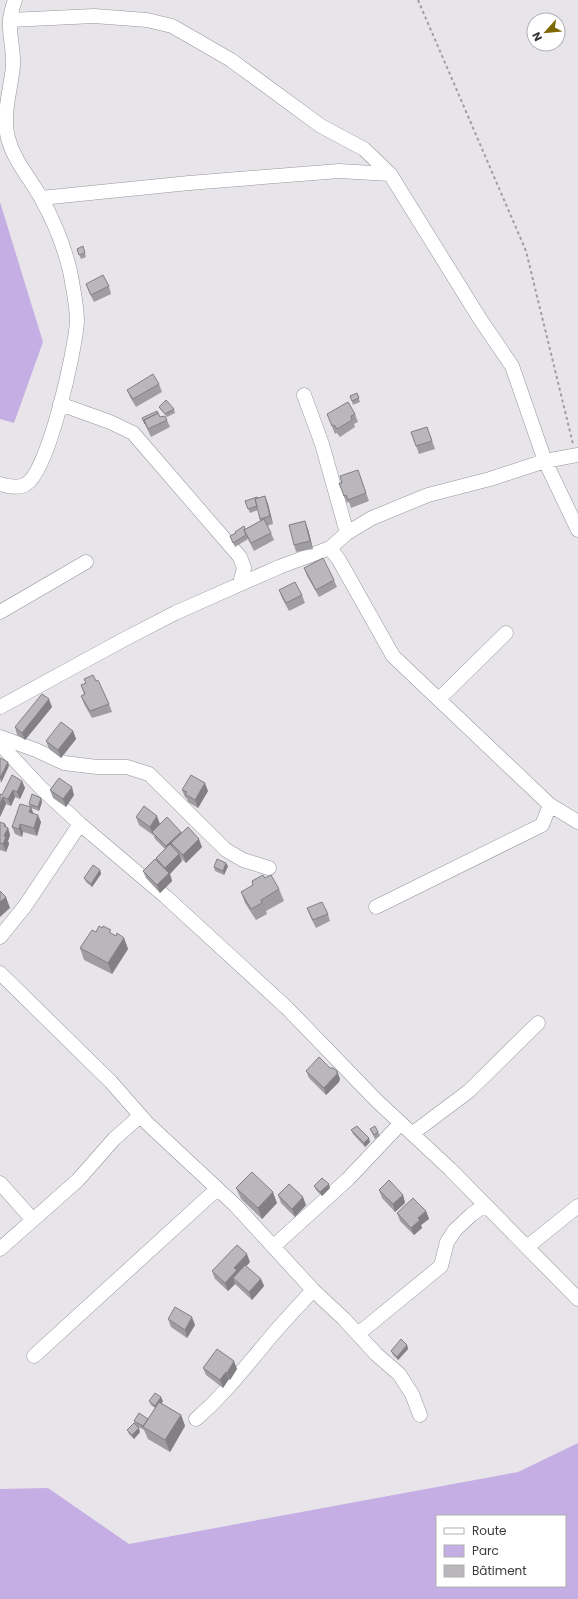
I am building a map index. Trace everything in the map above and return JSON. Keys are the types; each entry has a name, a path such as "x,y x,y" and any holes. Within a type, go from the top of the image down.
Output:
{"street":[{"path":"0,484 16,487 26,485 34,477 43,459 60,404 74,344 77,321 70,272 61,240 41,198 16,159 8,136 7,103 13,65 10,20 15,0"},
{"path":"10,20 94,16 147,20 172,26 231,60 321,126 364,149 390,174 480,319 512,366 545,460 578,530"},
{"path":"41,198 189,183 339,171 390,174"},
{"path":"304,395 322,444 347,532"},
{"path":"60,404 110,422 133,433 240,556 244,568 240,584"},
{"path":"0,707 128,637 240,584 319,550 330,548 347,532 372,518 428,495 490,479 545,460 577,455"},
{"path":"330,548 339,560 393,656 550,805 578,822"},
{"path":"0,612 86,562"},
{"path":"439,699 506,633"},
{"path":"0,737 36,750 64,763 97,767 127,768 149,774 226,850 243,860 269,868"},
{"path":"0,744 41,788 80,824 166,897 287,1008 377,1101 413,1133 578,1299"},
{"path":"376,907 542,825 550,805"},
{"path":"0,936 25,906 80,824"},
{"path":"0,973 111,1082 140,1116 217,1189 274,1246 313,1290 358,1334 376,1354 399,1374 412,1394 420,1415"},
{"path":"413,1133 468,1091 538,1023"},
{"path":"0,1249 78,1180 114,1139 140,1116"},
{"path":"274,1246 348,1179 401,1123"},
{"path":"0,1183 33,1220"},
{"path":"34,1356 217,1189"},
{"path":"358,1334 441,1266 447,1242 455,1230 471,1215 485,1205"},
{"path":"527,1247 578,1206"},
{"path":"196,1419 217,1401 249,1365 264,1344 313,1290"}],"path":[{"path":"418,0 526,251 577,455"}],"green space":[{"path":"0,202 43,342 14,423 0,419"},
{"path":"578,1443 578,1599 0,1599 0,1489 48,1488 129,1544 518,1472"}],"building":[{"path":"83,246 85,253 79,255 77,249"},
{"path":"103,275 109,286 91,295 86,284"},
{"path":"153,374 159,384 133,399 127,390"},
{"path":"357,393 359,398 352,401 350,396"},
{"path":"166,400 174,409 165,414 159,407"},
{"path":"348,402 355,414 351,416 352,420 337,429 334,425 332,426 327,414"},
{"path":"157,411 158,413 144,420 145,424 142,418"},
{"path":"158,413 160,417 165,416 167,420 148,429 144,420"},
{"path":"427,427 432,441 416,446 411,432"},
{"path":"358,470 366,493 348,500 346,495 344,496 339,483 342,483 340,476"},
{"path":"265,496 270,516 260,519 255,499"},
{"path":"258,498 255,499 257,506 248,509 245,501"},
{"path":"264,519 271,533 251,543 244,530"},
{"path":"305,521 310,541 294,545 289,525"},
{"path":"244,526 246,535 233,543 230,536"},
{"path":"323,558 334,580 316,590 304,568"},
{"path":"295,582 302,595 286,603 279,590"},
{"path":"93,675 96,681 98,680 109,704 90,711 81,696 85,694 81,685 86,683 84,679"},
{"path":"42,694 49,699 22,733 15,727"},
{"path":"61,722 73,731 58,750 46,741"},
{"path":"0,758 8,762 0,778"},
{"path":"12,775 22,781 17,792 13,790 8,799 3,797 0,804 0,794 2,795"},
{"path":"191,775 205,783 195,800 185,794 187,792 182,790"},
{"path":"59,778 72,787 63,799 50,790"},
{"path":"32,794 41,798 38,807 29,804"},
{"path":"20,804 31,807 29,812 38,815 34,828 20,824 19,829 12,827"},
{"path":"144,806 157,816 150,827 136,817"},
{"path":"167,817 181,832 166,846 152,832"},
{"path":"0,822 5,824 4,826 8,828 4,836 6,837 3,844 0,843"},
{"path":"188,827 199,839 183,855 171,843"},
{"path":"170,844 179,854 165,868 156,858"},
{"path":"155,859 169,873 157,885 143,871"},
{"path":"217,859 226,863 223,871 214,867"},
{"path":"93,865 100,870 91,884 84,878"},
{"path":"263,875 265,878 271,875 279,889 261,900 262,903 251,909 241,892 253,885 252,881"},
{"path":"0,891 6,897 0,902"},
{"path":"322,902 328,914 313,920 307,908"},
{"path":"99,926 102,928 103,926 111,930 109,932 116,936 117,933 124,938 108,963 80,948 92,930 96,932"},
{"path":"319,1057 330,1068 337,1071 337,1074 324,1088 306,1071"},
{"path":"357,1126 369,1138 364,1143 351,1130"},
{"path":"375,1126 378,1132 374,1135 370,1129"},
{"path":"252,1172 273,1192 258,1208 236,1188"},
{"path":"322,1178 329,1184 320,1192 314,1186"},
{"path":"389,1180 403,1195 393,1204 379,1190"},
{"path":"289,1184 303,1197 292,1209 278,1195"},
{"path":"413,1198 426,1211 418,1218 420,1220 411,1228 397,1213"},
{"path":"237,1245 247,1254 234,1268 237,1270 225,1283 212,1271"},
{"path":"245,1265 261,1279 249,1292 233,1278"},
{"path":"175,1307 192,1317 185,1330 168,1319"},
{"path":"401,1339 407,1345 397,1357 391,1351"},
{"path":"217,1349 234,1361 227,1373 226,1372 220,1380 203,1368"},
{"path":"155,1393 161,1397 155,1406 149,1401"},
{"path":"159,1402 181,1415 165,1440 143,1427"},
{"path":"139,1413 148,1419 143,1426 134,1421"},
{"path":"134,1423 139,1428 132,1435 127,1430"}]}
